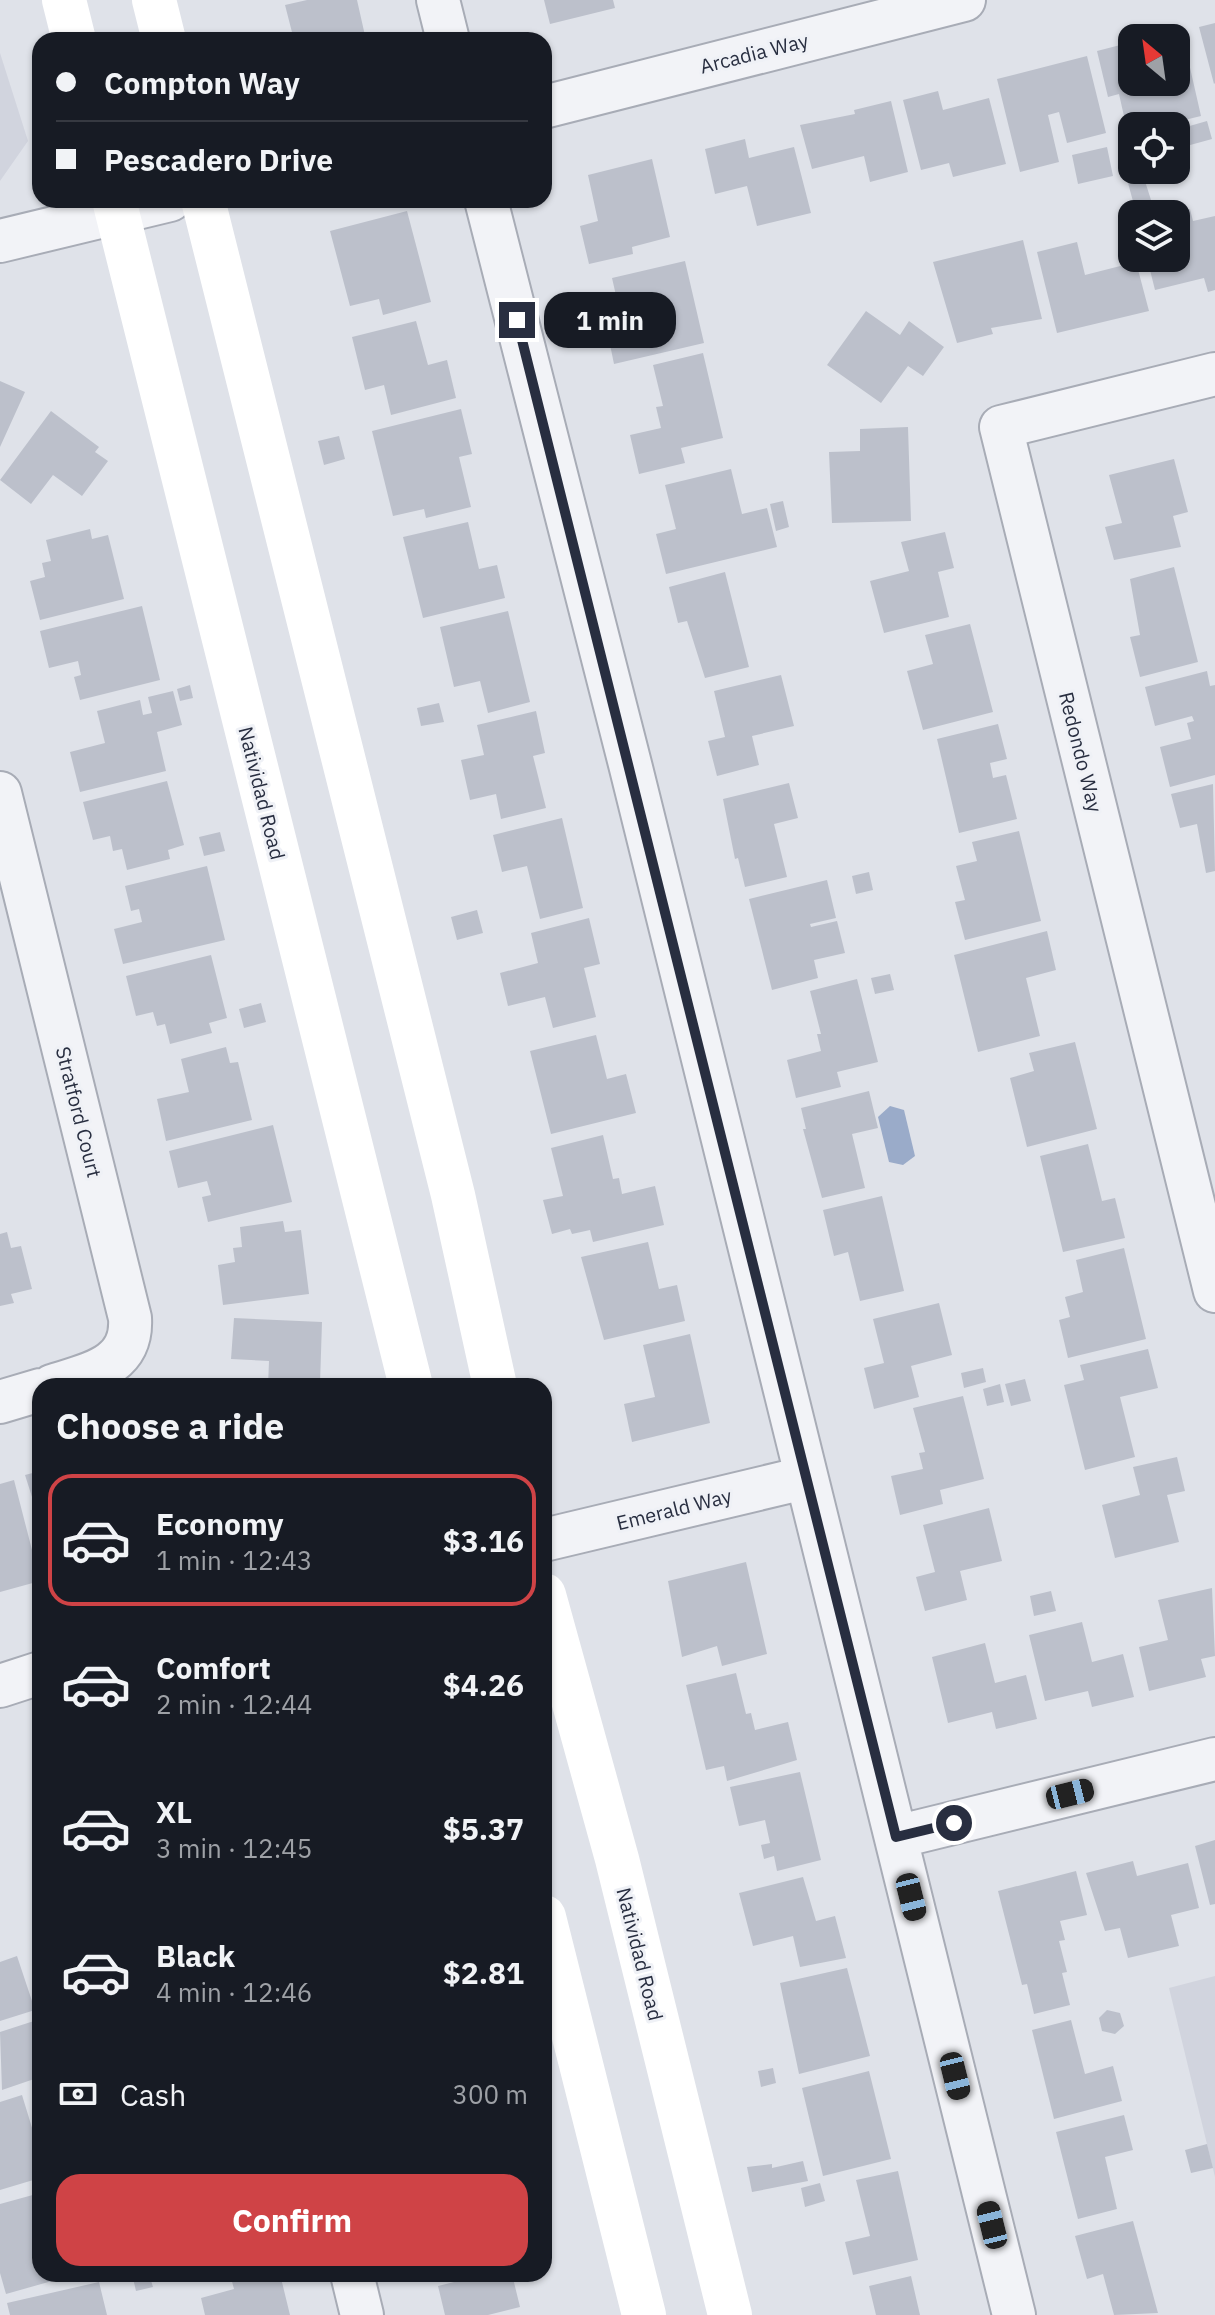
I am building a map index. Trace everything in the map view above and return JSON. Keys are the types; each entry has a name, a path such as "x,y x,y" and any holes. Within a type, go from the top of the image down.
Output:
{"main road":[{"path":"64,0 72,32"},
{"path":"154,0 162,32"},
{"name":"Natividad Road","path":"116,208 409,1378"},
{"path":"205,208 453,1195 493,1378"},
{"name":"Natividad Road","path":"552,1624 617,1859 730,2315"},
{"path":"552,1949 644,2315"}],"street":[{"path":"438,0 446,32"},
{"name":"Arcadia Way","path":"552,105 894,9 964,0"},
{"path":"0,241 113,208"},
{"path":"488,208 631,768 804,1478 1014,2315"},
{"name":"Redondo Way","path":"1215,374 1001,427 1215,1291"},
{"name":"Stratford Court","path":"0,793 130,1318 129,1340 118,1359 97,1372 78,1378"},
{"path":"0,1402 32,1392"},
{"name":"Emerald Way","path":"552,1538 804,1478"},
{"path":"0,1686 32,1676"},
{"path":"896,1837 1215,1759"},
{"path":"354,2282 362,2315"}],"shaded area":[{"path":"0,53 28,141 0,181"},
{"path":"1215,1976 1215,2177 1169,1988"}],"water":[{"path":"890,1106 904,1110 915,1156 903,1165 889,1162 878,1117"}],"building":[{"path":"307,0 357,0 364,32 292,32 285,5"},
{"path":"544,0 613,0 615,8 550,24"},
{"path":"1215,23 1215,83 1214,84 1199,27"},
{"path":"1118,46 1118,94 1108,97 1097,51"},
{"path":"1087,56 1106,133 1067,143 1059,112 1048,115 1059,162 1020,172 997,79"},
{"path":"1190,68 1201,116 1190,119 1190,112 1123,112 1119,96 1190,96"},
{"path":"938,91 943,110 989,98 1006,164 953,177 949,163 921,170 903,100"},
{"path":"891,101 908,172 870,182 864,156 812,169 800,125 855,114 854,110"},
{"path":"1207,121 1212,139 1190,145 1190,126"},
{"path":"745,139 749,158 794,147 811,213 757,226 747,186 715,194 705,149"},
{"path":"1107,147 1113,176 1078,184 1072,155"},
{"path":"652,159 670,237 632,247 633,254 589,264 580,226 598,221 588,175"},
{"path":"1128,184 1146,184 1151,200 1133,200"},
{"path":"1190,209 1193,221 1215,216 1215,290 1208,292 1204,278 1155,290 1150,272 1190,272"},
{"path":"407,211 431,302 383,315 379,299 350,306 330,231"},
{"path":"1023,240 1042,319 991,328 993,334 957,343 933,262"},
{"path":"1077,242 1085,275 1118,267 1118,272 1139,272 1149,311 1057,333 1037,252"},
{"path":"685,261 704,343 614,364 607,330 623,326 612,278"},
{"path":"866,311 900,335 909,321 944,347 923,376 908,366 881,403 827,365"},
{"path":"416,321 428,365 447,360 456,398 391,415 384,385 365,390 352,337"},
{"path":"703,353 723,438 681,448 685,463 639,474 630,435 661,428 656,407 663,406 653,365"},
{"path":"0,381 25,392 0,447"},
{"path":"461,409 472,454 459,457 471,507 426,518 424,509 393,516 372,431"},
{"path":"51,411 99,447 95,452 108,461 82,496 53,475 31,504 0,480"},
{"path":"908,427 911,521 832,523 829,452 860,451 860,429"},
{"path":"339,436 345,459 324,465 318,441"},
{"path":"1174,459 1188,512 1173,516 1181,547 1114,560 1105,527 1122,523 1109,475"},
{"path":"731,469 742,514 767,508 777,547 666,574 656,534 676,529 665,485"},
{"path":"783,501 789,527 776,531 770,504"},
{"path":"468,522 479,569 497,565 505,598 423,618 403,537"},
{"path":"90,529 92,539 108,535 124,599 40,620 30,581 45,577 42,563 51,561 46,540"},
{"path":"945,532 954,568 938,572 949,617 884,633 870,581 909,571 901,542"},
{"path":"1174,567 1198,662 1140,677 1130,637 1140,635 1130,579"},
{"path":"725,572 749,667 705,678 687,621 678,623 669,587"},
{"path":"142,606 160,680 80,700 74,677 81,675 78,661 49,668 40,631"},
{"path":"508,611 530,702 488,713 480,681 454,687 440,627"},
{"path":"970,624 993,712 923,730 907,671 933,664 925,635"},
{"path":"1207,671 1210,686 1215,685 1215,775 1170,787 1160,747 1191,739 1187,723 1194,721 1192,716 1155,726 1145,687"},
{"path":"781,675 794,726 752,736 759,765 717,776 708,741 725,737 714,691"},
{"path":"190,685 193,698 180,701 177,689"},
{"path":"173,691 182,725 157,732 166,771 80,792 70,752 105,743 97,711 140,700 143,715 152,713 148,697"},
{"path":"439,703 444,722 421,726 417,708"},
{"path":"536,711 545,753 533,756 546,808 501,819 496,794 470,800 461,760 484,755 477,725"},
{"path":"998,724 1007,759 990,763 993,778 1006,775 1017,819 959,833 937,739"},
{"path":"167,781 184,845 168,850 170,859 127,870 122,849 113,851 110,836 93,840 83,802"},
{"path":"789,783 798,818 774,824 787,877 745,887 738,858 735,859 723,799"},
{"path":"1213,784 1215,871 1206,873 1197,824 1180,828 1171,794"},
{"path":"562,818 583,908 540,919 527,866 502,872 493,835"},
{"path":"1019,831 1041,921 965,940 955,902 965,900 956,866 977,861 972,842"},
{"path":"220,832 225,851 204,856 199,837"},
{"path":"207,866 225,940 123,964 114,929 142,922 139,909 131,911 125,886"},
{"path":"869,872 873,890 856,894 852,876"},
{"path":"827,880 836,918 810,924 811,927 837,921 845,953 814,960 818,978 772,990 749,899"},
{"path":"477,910 483,933 457,940 451,917"},
{"path":"589,918 600,964 584,968 596,1017 553,1028 545,997 508,1006 500,973 538,963 531,933"},
{"path":"1047,931 1056,970 1026,978 1040,1036 978,1052 954,955"},
{"path":"211,955 227,1018 209,1023 212,1033 170,1044 165,1024 157,1026 153,1012 136,1016 126,976"},
{"path":"890,974 894,990 875,994 871,978"},
{"path":"857,979 878,1062 837,1072 841,1087 796,1098 787,1060 821,1051 817,1034 821,1034 810,991"},
{"path":"261,1003 266,1022 244,1028 239,1009"},
{"path":"596,1035 607,1079 626,1074 636,1113 551,1134 530,1051"},
{"path":"1075,1042 1097,1129 1027,1147 1010,1078 1034,1071 1029,1053"},
{"path":"226,1047 230,1063 238,1062 252,1120 166,1141 157,1099 189,1092 181,1059"},
{"path":"869,1091 878,1128 852,1134 865,1188 822,1198 803,1129 806,1129 801,1108"},
{"path":"273,1125 292,1202 208,1222 202,1197 211,1195 207,1181 178,1188 169,1151"},
{"path":"603,1135 613,1179 619,1178 622,1194 655,1186 664,1225 593,1242 590,1230 572,1234 570,1229 552,1234 543,1200 563,1196 551,1148"},
{"path":"1088,1144 1102,1201 1115,1198 1125,1238 1063,1252 1040,1156"},
{"path":"882,1196 904,1291 860,1301 848,1252 834,1256 823,1210"},
{"path":"283,1221 285,1232 301,1230 309,1294 223,1305 218,1265 235,1262 233,1248 242,1247 240,1227"},
{"path":"7,1232 11,1248 21,1246 32,1289 11,1294 14,1303 0,1306 0,1234"},
{"path":"648,1242 659,1289 677,1285 685,1321 604,1340 581,1257"},
{"path":"1124,1248 1146,1339 1068,1358 1059,1320 1070,1317 1065,1297 1083,1292 1076,1260"},
{"path":"939,1303 952,1355 911,1366 919,1397 874,1409 864,1368 884,1363 873,1319"},
{"path":"234,1318 322,1322 320,1378 268,1378 269,1361 231,1359"},
{"path":"690,1334 710,1423 632,1442 624,1404 655,1397 643,1345"},
{"path":"1148,1349 1158,1388 1120,1397 1135,1457 1085,1470 1064,1385 1084,1380 1080,1365"},
{"path":"983,1368 986,1382 964,1388 961,1373"},
{"path":"1025,1379 1031,1401 1011,1406 1005,1384"},
{"path":"1000,1384 1004,1402 987,1406 983,1389"},
{"path":"963,1396 984,1479 940,1490 943,1504 900,1515 891,1476 923,1469 919,1453 925,1452 913,1408"},
{"path":"1177,1457 1185,1491 1167,1495 1179,1542 1115,1558 1102,1505 1140,1495 1133,1467"},
{"path":"32,1473 32,1497 25,1475"},
{"path":"14,1480 32,1550 32,1583 0,1592 0,1484"},
{"path":"989,1508 1002,1561 960,1571 967,1600 925,1611 916,1577 935,1572 923,1525"},
{"path":"746,1562 767,1654 722,1666 717,1646 682,1657 668,1581"},
{"path":"1212,1588 1215,1656 1201,1659 1206,1677 1149,1691 1139,1647 1168,1640 1158,1600"},
{"path":"1051,1591 1056,1611 1034,1616 1030,1596"},
{"path":"1082,1622 1092,1662 1123,1654 1134,1697 1092,1707 1088,1691 1045,1701 1029,1635"},
{"path":"985,1643 995,1683 1026,1675 1037,1719 996,1729 992,1712 948,1723 932,1657"},
{"path":"736,1673 746,1714 751,1713 755,1730 788,1722 797,1760 727,1781 724,1766 706,1770 686,1685"},
{"path":"800,1772 821,1860 777,1871 774,1856 764,1859 761,1845 770,1843 765,1820 739,1826 730,1787"},
{"path":"1215,1840 1215,1904 1210,1905 1195,1846"},
{"path":"1133,1861 1137,1876 1188,1863 1199,1908 1171,1915 1179,1946 1128,1958 1120,1928 1105,1931 1086,1873"},
{"path":"1076,1871 1087,1915 1060,1921 1065,1940 1059,1941 1067,1972 1062,1973 1070,2005 1034,2014 1027,1984 1022,1985 998,1891"},
{"path":"803,1877 816,1921 835,1916 846,1958 800,1967 793,1936 753,1946 739,1893"},
{"path":"17,1956 32,2001 32,2011 0,2021 0,1962"},
{"path":"847,1968 870,2056 799,2074 780,1983"},
{"path":"1107,2010 1120,2013 1124,2026 1115,2034 1102,2031 1099,2018"},
{"path":"1071,2020 1085,2074 1113,2066 1122,2101 1054,2119 1032,2030"},
{"path":"32,2022 32,2080 2,2090 0,2032"},
{"path":"773,2068 776,2083 761,2087 758,2071"},
{"path":"869,2071 891,2159 823,2176 802,2088"},
{"path":"22,2095 32,2128 32,2180 0,2190 0,2102"},
{"path":"1124,2115 1133,2150 1105,2157 1117,2209 1078,2219 1056,2132"},
{"path":"1207,2144 1213,2168 1191,2173 1185,2150"},
{"path":"803,2161 808,2181 752,2192 747,2167 772,2164 772,2168"},
{"path":"898,2171 918,2260 853,2275 845,2242 870,2236 856,2180"},
{"path":"820,2183 825,2201 805,2207 801,2188"},
{"path":"32,2195 32,2282 48,2282 6,2294 0,2273 0,2204"},
{"path":"1133,2221 1158,2313 1114,2315 1103,2274 1087,2279 1075,2236"},
{"path":"911,2276 920,2315 876,2315 869,2286"},
{"path":"99,2282 107,2315 10,2315 7,2303"},
{"path":"134,2282 151,2282 153,2287 136,2291"},
{"path":"232,2282 282,2282 290,2315 205,2315 201,2298 234,2289"},
{"path":"454,2282 514,2282 520,2307 488,2315 445,2315 438,2286"}],"route":[{"path":"517,320 896,1837 954,1823"}]}
